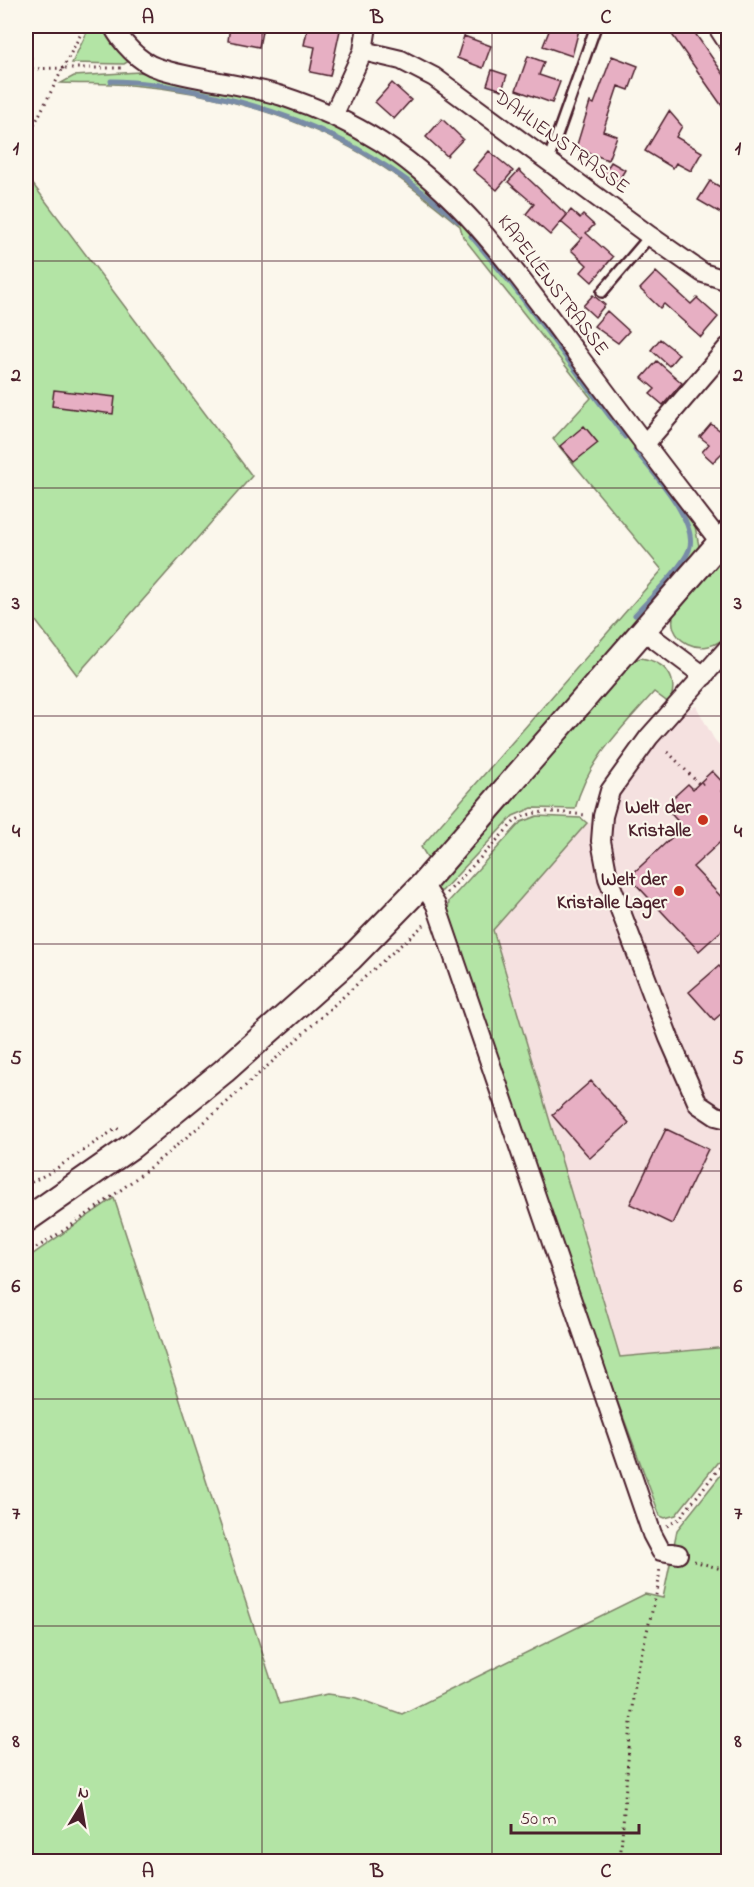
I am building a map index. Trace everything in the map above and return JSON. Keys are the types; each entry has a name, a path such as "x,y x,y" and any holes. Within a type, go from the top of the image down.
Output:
{"street":[{"name":"KAPELLENSTRASSE","path":"113,26 134,53 156,68 282,96 333,116 380,142 424,173 474,221 510,262 645,445 724,538"},
{"path":"333,116 363,51 367,26"},
{"path":"717,26 729,43"},
{"name":"DAHLIENSTRASSE","path":"363,51 401,60 434,77 650,236 704,273 729,281"},
{"path":"645,445 729,347"},
{"path":"26,1221 132,1146 224,1071 351,958 423,884 724,538"},
{"path":"644,631 704,676"},
{"path":"729,648 631,760 610,790 603,816 601,841 608,878 669,1038 698,1104 716,1116 729,1119"},
{"path":"423,884 436,905 652,1534 669,1553"}],"lane":[{"path":"548,161 596,26"},
{"path":"602,292 650,236"}],"path":[{"path":"26,141 85,26"},
{"path":"26,69 156,68"},
{"path":"668,752 700,785 703,783"},
{"path":"436,905 515,820 526,813 539,811 603,816"},
{"path":"26,1185 51,1172 117,1128"},
{"path":"26,1254 51,1239"},
{"path":"652,1534 679,1519 729,1457"},
{"path":"620,1862 634,1684 658,1587 669,1553 729,1571"}],"shaded area":[{"path":"696,706 714,739 728,755 728,1347 621,1357 493,930 587,823 610,822 615,795 679,714"}],"green space":[{"path":"90,26 104,26 118,50 129,61 124,64 72,63"},
{"path":"139,72 207,83 265,99 320,119 398,162 474,227 694,521 699,546 696,557 430,862 421,847 662,570 553,439 591,398 463,237 460,226 409,185 377,163 349,147 289,120 258,109 194,93 130,85 61,83 74,76"},
{"path":"26,175 252,476 77,675 26,608"},
{"path":"728,543 728,634 719,642 708,646 697,647 687,644 674,630 673,619 676,608 692,585"},
{"path":"641,658 657,663 672,679 672,694 669,703 654,692 630,719 597,760 575,809 532,808 513,816 442,891 438,891 436,887 629,662"},
{"path":"537,816 581,818 587,823 493,930 620,1357 728,1347 728,1449 676,1515 665,1518 660,1516 595,1341 448,910 449,901 521,822"},
{"path":"114,1198 279,1704 328,1694 357,1698 402,1714 645,1594 663,1598 677,1530 728,1466 728,1861 51,1862 26,1849 26,1259"}],"building":[{"path":"230,26 263,26 259,47 228,41"},
{"path":"308,26 341,26 330,76 310,72 315,47 304,45"},
{"path":"551,26 580,26 572,56 543,46"},
{"path":"666,26 690,26 729,82 729,116"},
{"path":"464,36 491,46 483,68 457,58"},
{"path":"528,56 544,62 539,75 560,82 552,103 516,90"},
{"path":"612,56 638,66 629,90 618,86 603,131 617,136 608,160 576,148 590,102 594,104"},
{"path":"492,70 507,75 502,90 487,85"},
{"path":"392,83 411,100 394,119 375,102"},
{"path":"669,111 682,126 676,137 702,152 691,171 676,163 673,168 645,151"},
{"path":"442,119 463,139 447,156 426,137"},
{"path":"489,151 513,171 497,190 473,170"},
{"path":"611,162 625,170 617,183 603,175"},
{"path":"519,170 567,215 550,235 526,214 534,204 508,182"},
{"path":"710,181 729,192 729,218 698,200"},
{"path":"571,210 580,218 583,215 594,225 586,233 613,257 592,282 581,272 587,265 571,250 583,237 581,239 561,222"},
{"path":"656,272 691,304 697,298 718,317 701,337 664,304 660,308 640,289"},
{"path":"593,295 605,305 595,317 583,306"},
{"path":"607,311 629,331 618,343 594,326"},
{"path":"660,339 679,354 669,366 651,350"},
{"path":"657,361 682,383 663,405 650,394 655,389 642,378"},
{"path":"54,390 115,397 113,414 52,406"},
{"path":"729,423 729,446 713,462 702,452 709,444 700,437 711,424 721,431"},
{"path":"584,426 598,443 574,462 560,446"},
{"path":"712,771 727,787 722,791 729,798 729,834 693,867 729,905 729,924 699,951 629,877 683,827 664,806 688,784 693,789"},
{"path":"719,966 729,976 729,1007 714,1020 689,992"},
{"path":"591,1081 629,1123 590,1158 552,1115"},
{"path":"666,1129 708,1149 672,1224 630,1204"}],"waterway":[{"path":"111,81 174,87 280,114 343,141 373,158 402,176 458,221"},
{"path":"471,236 513,286 625,437"},
{"path":"635,450 672,497 681,512 690,539 689,550 680,566 635,615"}],"place":[{"name":"Welt der Kristalle","path":"703,820"},
{"name":"Welt der Kristalle Lager","path":"679,891"}]}
